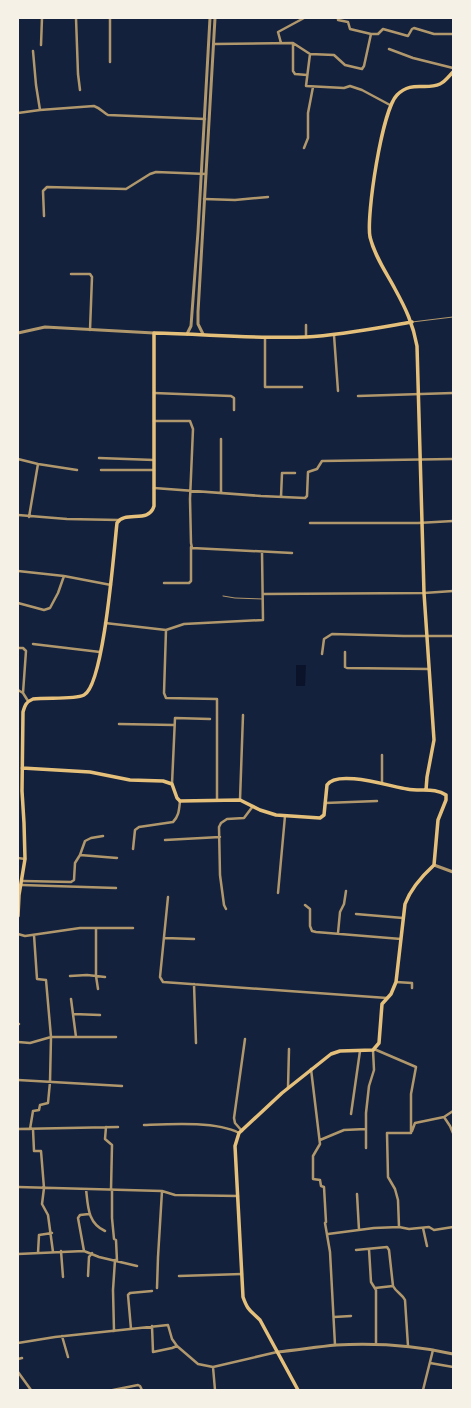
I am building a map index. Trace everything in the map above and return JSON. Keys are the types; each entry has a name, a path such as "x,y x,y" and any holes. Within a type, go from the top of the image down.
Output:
{"main road":[{"path":"426,790 434,740 424,593 417,346 412,322 395,288 381,265 370,237 370,212 380,141 390,105 396,95 406,88 441,84 453,72"},
{"path":"18,916 19,895 25,859 22,791 23,712 28,701 46,697 73,697 84,695 89,691 94,682 111,585 117,523 119,520 124,518 145,516 151,513 154,506 154,333 306,337 334,335 412,322"},
{"path":"22,768 90,772 130,780 163,781 172,784 180,802 240,800 268,812 320,818 324,814 327,785 332,780 357,779 382,783 408,790 426,790 444,794 447,798 438,820 434,865 422,876 408,896 405,904 396,982 388,998 382,1004 379,1043 374,1050 360,1052 336,1052 311,1069 240,1132 235,1146 243,1297 251,1313 260,1320 298,1390"}],"street":[{"path":"41,45 42,18"},
{"path":"76,18 80,90"},
{"path":"110,18 110,62"},
{"path":"187,334 191,326 210,18"},
{"path":"203,334 198,324 198,312 215,18"},
{"path":"281,43 278,32 304,18"},
{"path":"338,18 338,20 348,22 350,29 371,34 378,34 382,29 408,36 414,28 434,34 453,34"},
{"path":"214,44 293,43 310,54 334,55 345,66 362,69 371,34"},
{"path":"293,43 293,70 295,74 307,75"},
{"path":"389,49 413,58 453,68"},
{"path":"33,51 40,110"},
{"path":"310,54 306,86 344,88 350,86 362,90 390,105"},
{"path":"304,148 308,138 308,113 313,86"},
{"path":"18,113 94,106 100,108 108,115 210,119"},
{"path":"44,216 43,191 47,187 126,189 150,174 156,172 206,174"},
{"path":"204,199 235,200 268,197"},
{"path":"71,274 90,274 92,277 90,330"},
{"path":"306,325 306,337"},
{"path":"18,333 45,327 154,333"},
{"path":"334,335 338,391"},
{"path":"265,337 265,387 302,388"},
{"path":"154,392 231,396 234,398 234,410"},
{"path":"358,396 453,394"},
{"path":"154,421 190,421 193,428 190,491 191,581 189,583 164,582"},
{"path":"221,439 221,492"},
{"path":"99,458 154,460"},
{"path":"154,488 305,498 307,496 308,472 317,469 322,461 453,458"},
{"path":"18,459 38,464 77,470"},
{"path":"29,517 38,464"},
{"path":"101,470 154,470"},
{"path":"281,497 282,474 295,473"},
{"path":"18,515 29,517 119,520"},
{"path":"310,523 453,521"},
{"path":"191,546 194,548 292,553"},
{"path":"105,623 166,630 184,624 263,620 262,552"},
{"path":"18,570 64,576 111,585"},
{"path":"18,603 44,610 50,608 58,593 64,576"},
{"path":"263,594 424,593 453,591"},
{"path":"166,630 164,693 166,698 217,699 218,800"},
{"path":"322,654 324,639 332,634 453,636"},
{"path":"33,644 100,652"},
{"path":"18,648 23,648 26,651 23,693"},
{"path":"345,652 345,667 347,668 429,669"},
{"path":"18,690 23,693 28,701"},
{"path":"240,800 243,715"},
{"path":"172,784 175,718 210,719"},
{"path":"119,724 174,725"},
{"path":"382,755 382,783"},
{"path":"325,803 377,801"},
{"path":"134,849 136,830 139,827 173,822 177,818 180,802"},
{"path":"226,910 220,875 219,827 221,823 227,819 244,818 253,806"},
{"path":"278,893 285,815"},
{"path":"22,882 71,882 74,880 75,863 80,855 85,841 91,838 103,836"},
{"path":"165,840 220,836"},
{"path":"80,855 117,858"},
{"path":"18,858 25,859"},
{"path":"434,865 453,872"},
{"path":"18,880 22,882 116,888"},
{"path":"338,933 340,912 344,904 346,891"},
{"path":"168,897 161,979 163,982 388,998"},
{"path":"305,904 310,909 310,926 312,930 316,932 401,939"},
{"path":"356,914 403,918"},
{"path":"18,934 25,936 80,928 133,928"},
{"path":"96,928 96,976 98,990"},
{"path":"34,935 37,979 46,980 51,1037 48,1103 40,1105 39,1110 33,1111 32,1129 34,1151 41,1151 44,1188 42,1204 48,1215 52,1234 53,1252"},
{"path":"165,938 194,939"},
{"path":"70,976 87,975 105,977"},
{"path":"396,982 412,983 412,988"},
{"path":"194,984 196,1043"},
{"path":"71,999 76,1037"},
{"path":"73,1014 100,1015"},
{"path":"18,1042 30,1043 51,1037 116,1037"},
{"path":"240,1132 235,1124 234,1118 245,1039"},
{"path":"288,1088 289,1049"},
{"path":"366,1148 368,1096 374,1070 374,1050 416,1067 411,1094 411,1133"},
{"path":"351,1114 360,1052"},
{"path":"391,1056 400,1058"},
{"path":"311,1069 320,1140 320,1144 313,1156 313,1179 320,1180 321,1186 324,1186 325,1224 326,1232 328,1234 335,1345"},
{"path":"18,1080 122,1086"},
{"path":"411,1133 415,1123 444,1117 453,1111"},
{"path":"444,1117 453,1133"},
{"path":"144,1125 174,1124 213,1126 231,1128 240,1132"},
{"path":"106,1127 106,1139 112,1145 112,1230 116,1240 116,1261 113,1290 114,1331"},
{"path":"18,1129 118,1127"},
{"path":"320,1140 344,1130 366,1129"},
{"path":"399,1227 398,1200 395,1189 388,1177 387,1133 411,1133"},
{"path":"18,1187 162,1191 175,1195 238,1196"},
{"path":"86,1189 89,1214 100,1229 105,1231"},
{"path":"157,1288 162,1191"},
{"path":"357,1194 359,1230"},
{"path":"84,1251 78,1218 80,1215 89,1214"},
{"path":"328,1234 399,1227 409,1229 429,1227 434,1230 453,1227"},
{"path":"423,1228 427,1246"},
{"path":"38,1253 39,1235 52,1234"},
{"path":"356,1250 387,1248 390,1250 393,1286 405,1300 408,1346"},
{"path":"369,1249 370,1282 375,1288 376,1344"},
{"path":"61,1251 62,1277"},
{"path":"18,1254 84,1251 99,1257 137,1266"},
{"path":"88,1276 89,1257 92,1253"},
{"path":"180,1276 242,1274"},
{"path":"375,1288 393,1286"},
{"path":"131,1329 128,1295 130,1293 152,1291"},
{"path":"334,1317 351,1316"},
{"path":"18,1343 62,1336 168,1325 172,1339 177,1346 198,1364 213,1367 277,1352 335,1345 376,1344 408,1346 453,1354"},
{"path":"152,1326 153,1352 177,1346"},
{"path":"62,1336 68,1357"},
{"path":"424,1390 433,1350"},
{"path":"18,1359 22,1358"},
{"path":"430,1362 453,1367"},
{"path":"213,1367 215,1390"},
{"path":"18,1372 31,1390"},
{"path":"113,1390 138,1385 142,1390"}],"lane":[{"path":"412,322 453,317"},
{"path":"223,596 263,599"}],"water":[{"path":"296,665 306,665 305,686 296,686"}]}
